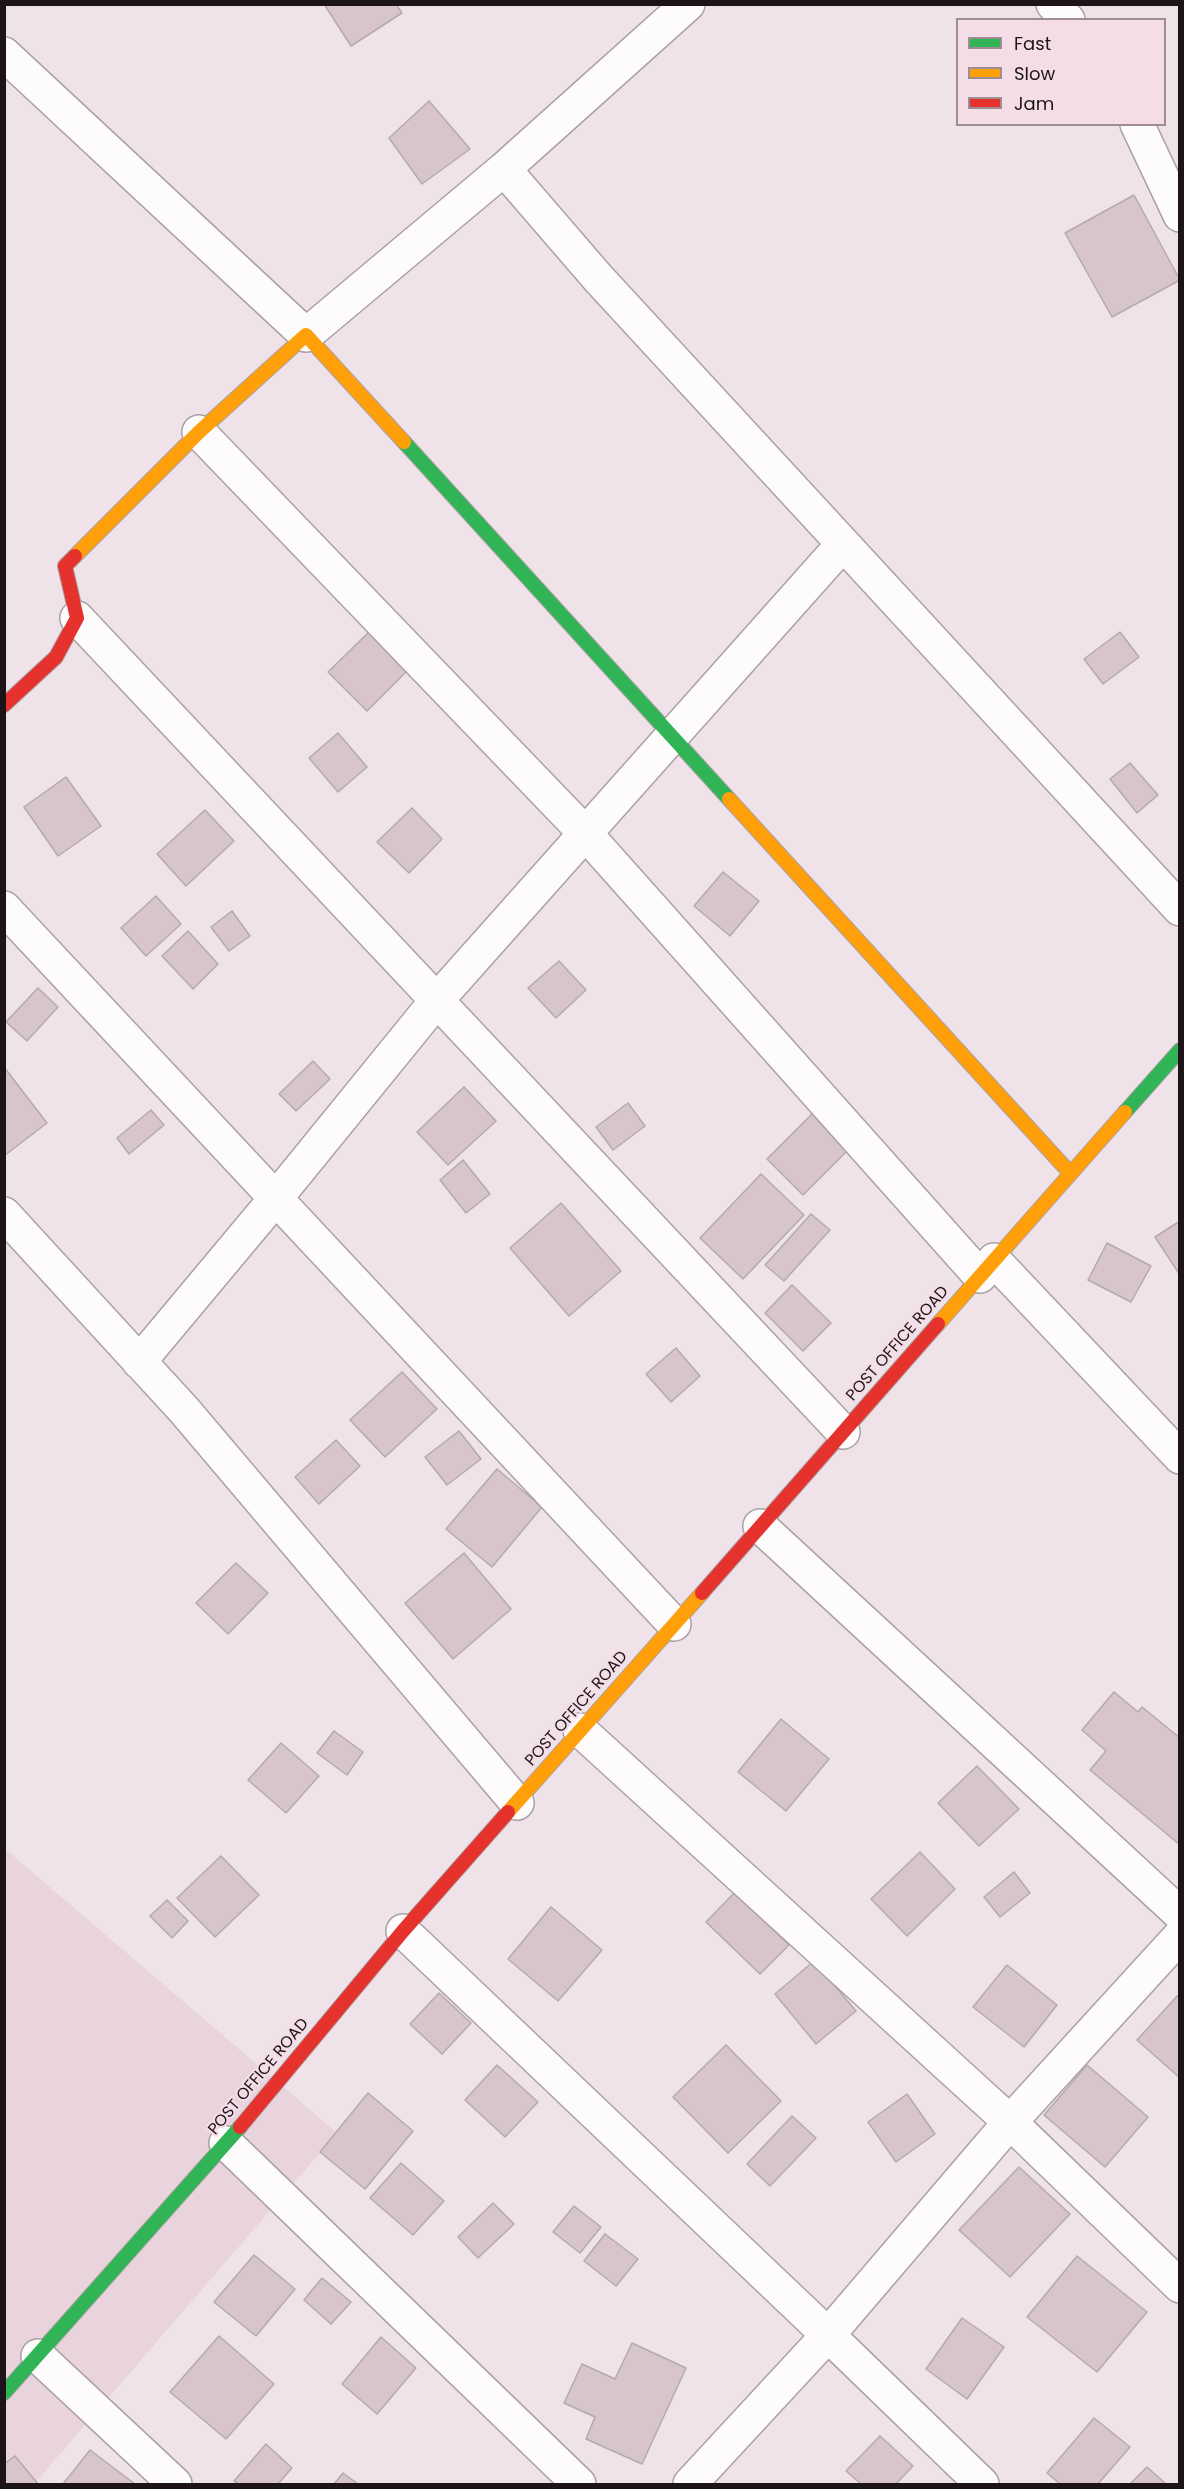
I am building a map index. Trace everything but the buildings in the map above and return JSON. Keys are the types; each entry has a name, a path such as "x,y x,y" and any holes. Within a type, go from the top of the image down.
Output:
{"street":[{"path":"688,4 504,169 306,335 199,432 66,566 77,618 843,1432"},
{"path":"1053,4 1066,18"},
{"path":"4,54 306,335 1070,1173"},
{"path":"1138,126 1179,215"},
{"path":"504,169 598,278 1179,909"},
{"path":"199,432 585,833 987,1268 1179,1457"},
{"path":"139,1362 437,1000 843,544"},
{"path":"4,705 56,657 77,618"},
{"path":"4,908 674,1624"},
{"name":"POST OFFICE ROAD","path":"4,2393 226,2143 403,1931 1179,1050"},
{"path":"4,1214 184,1410 517,1803"},
{"path":"760,1526 1179,1914"},
{"path":"580,1730 1010,2122 1179,2286"},
{"path":"403,1931 982,2484"},
{"path":"690,2484 828,2335 1010,2122 1179,1936"},
{"path":"226,2143 579,2484"},
{"path":"38,2356 175,2484"}],"shaded area":[{"path":"4,1848 337,2133 34,2484 4,2484"}],"traffic: fast":[{"path":"404,442 729,799"},
{"path":"1125,1112 1180,1050"},
{"path":"4,2393 240,2127"}],"traffic: slow":[{"path":"75,556 199,432 306,335 404,442"},
{"path":"729,799 1070,1173"},
{"path":"938,1324 1125,1112"},
{"path":"508,1812 702,1593"}],"traffic: jam":[{"path":"4,705 56,657 77,618 65,566 75,556"},
{"path":"702,1593 938,1324"},
{"path":"240,2127 403,1931 508,1812"}]}
